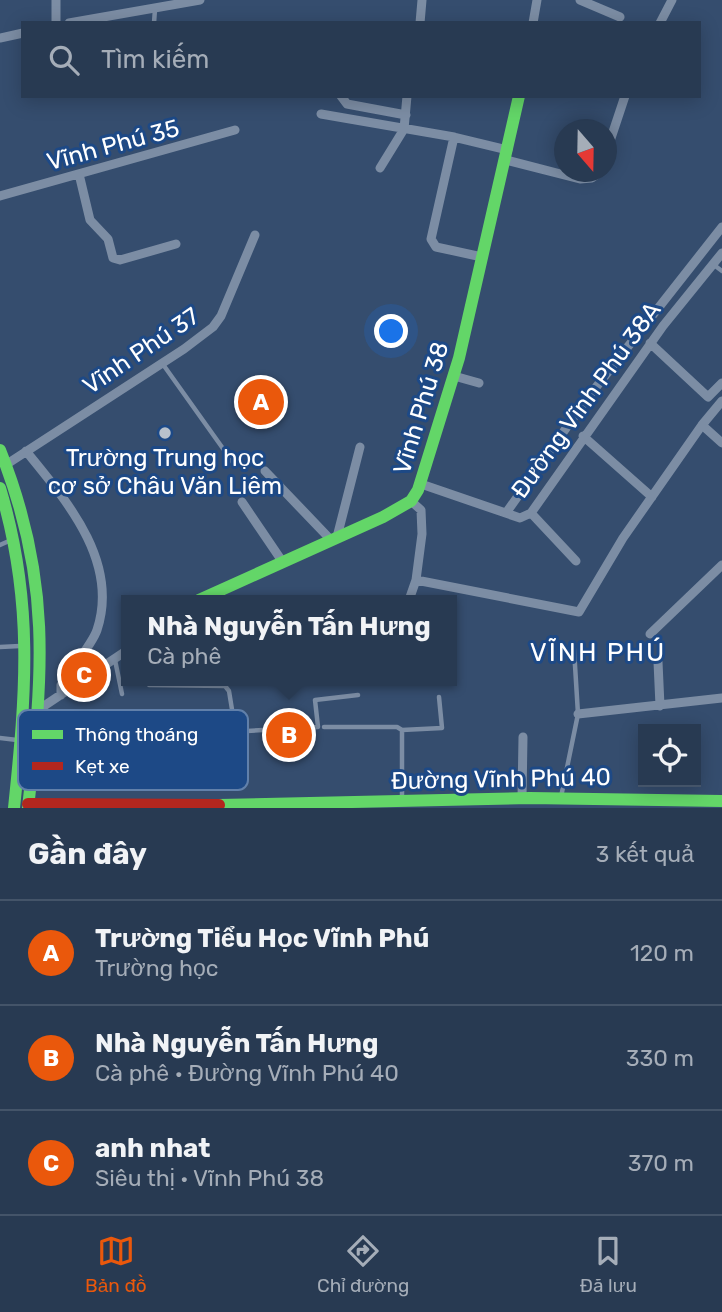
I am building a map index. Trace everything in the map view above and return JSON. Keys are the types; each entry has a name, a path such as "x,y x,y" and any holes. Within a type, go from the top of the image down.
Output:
{"main road":[{"name":"Vĩnh Phú 38","path":"210,595 411,501 421,484 454,376 519,98"},
{"path":"0,450 3,467 22,501 34,549 40,590 38,710"},
{"path":"0,488 13,539 28,645 24,710"},
{"path":"5,516 22,501"},
{"path":"14,808 18,774"},
{"name":"Đường Vĩnh Phú 40","path":"28,806 233,806 522,798 722,801"}],"street":[{"path":"56,0 56,21"},
{"path":"105,20 201,0"},
{"path":"419,21 422,0"},
{"path":"533,21 537,0"},
{"path":"580,0 620,17"},
{"path":"661,21 672,0"},
{"path":"0,38 21,33"},
{"path":"342,98 347,104 405,115"},
{"path":"380,168 404,129 407,98"},
{"path":"617,121 624,98"},
{"path":"321,114 454,137 554,170"},
{"name":"Vĩnh Phú 35","path":"0,196 235,130"},
{"path":"454,137 431,239 436,247 482,257"},
{"path":"79,174 90,220 107,239 113,258 120,260 176,244"},
{"path":"506,513 586,400 722,227"},
{"name":"Vĩnh Phú 37","path":"3,467 199,339 221,316 255,235"},
{"name":"Đường Vĩnh Phú 38A","path":"421,484 520,518 531,513 650,343 722,253"},
{"path":"650,343 708,397 722,383"},
{"path":"454,376 479,383"},
{"path":"416,580 579,612 652,497 722,401"},
{"path":"702,425 722,443"},
{"path":"583,436 652,497"},
{"path":"264,471 334,538 360,447"},
{"path":"26,451 80,520 100,580 97,632 61,685 61,695"},
{"path":"411,501 421,510 422,534 416,580 411,595"},
{"path":"242,502 282,561"},
{"path":"531,513 576,561"},
{"path":"650,634 722,565"},
{"path":"38,710 121,655"},
{"path":"658,662 660,706"},
{"path":"578,714 717,698 722,689"},
{"path":"522,798 523,737"}],"lane":[{"path":"155,8 155,21"},
{"path":"713,264 722,271"},
{"path":"161,362 234,464"},
{"path":"0,545 13,539"},
{"path":"0,648 28,645"},
{"path":"561,798 578,714 575,649"},
{"path":"115,659 122,694"},
{"path":"225,686 229,691 232,710"},
{"path":"248,730 318,727 315,700 358,695"},
{"path":"324,727 397,727 402,730 442,728 439,697"},
{"path":"402,730 402,800"},
{"path":"0,738 18,740"}],"traffic: fast":[{"path":"210,595 383,517 411,501 418,490 459,358 519,98"},
{"path":"0,450 17,497 36,585 39,627 37,710"},
{"path":"0,488 11,529 23,609 23,710"},
{"path":"14,808 18,766"},
{"path":"28,808 30,790"},
{"path":"219,805 530,798 722,801"}],"traffic: jam":[{"path":"28,804 219,805"}],"place":[{"name":"Trường Tiểu Học Vĩnh Phú","path":"261,402"},
{"name":"Trường Trung học cơ sở Châu Văn Liêm","path":"165,433"},
{"name":"anh nhat","path":"84,675"},
{"name":"Nhà Nguyễn Tấn Hưng","path":"289,735"}],"district":[{"name":"VĨNH PHÚ","path":"598,652"}]}
